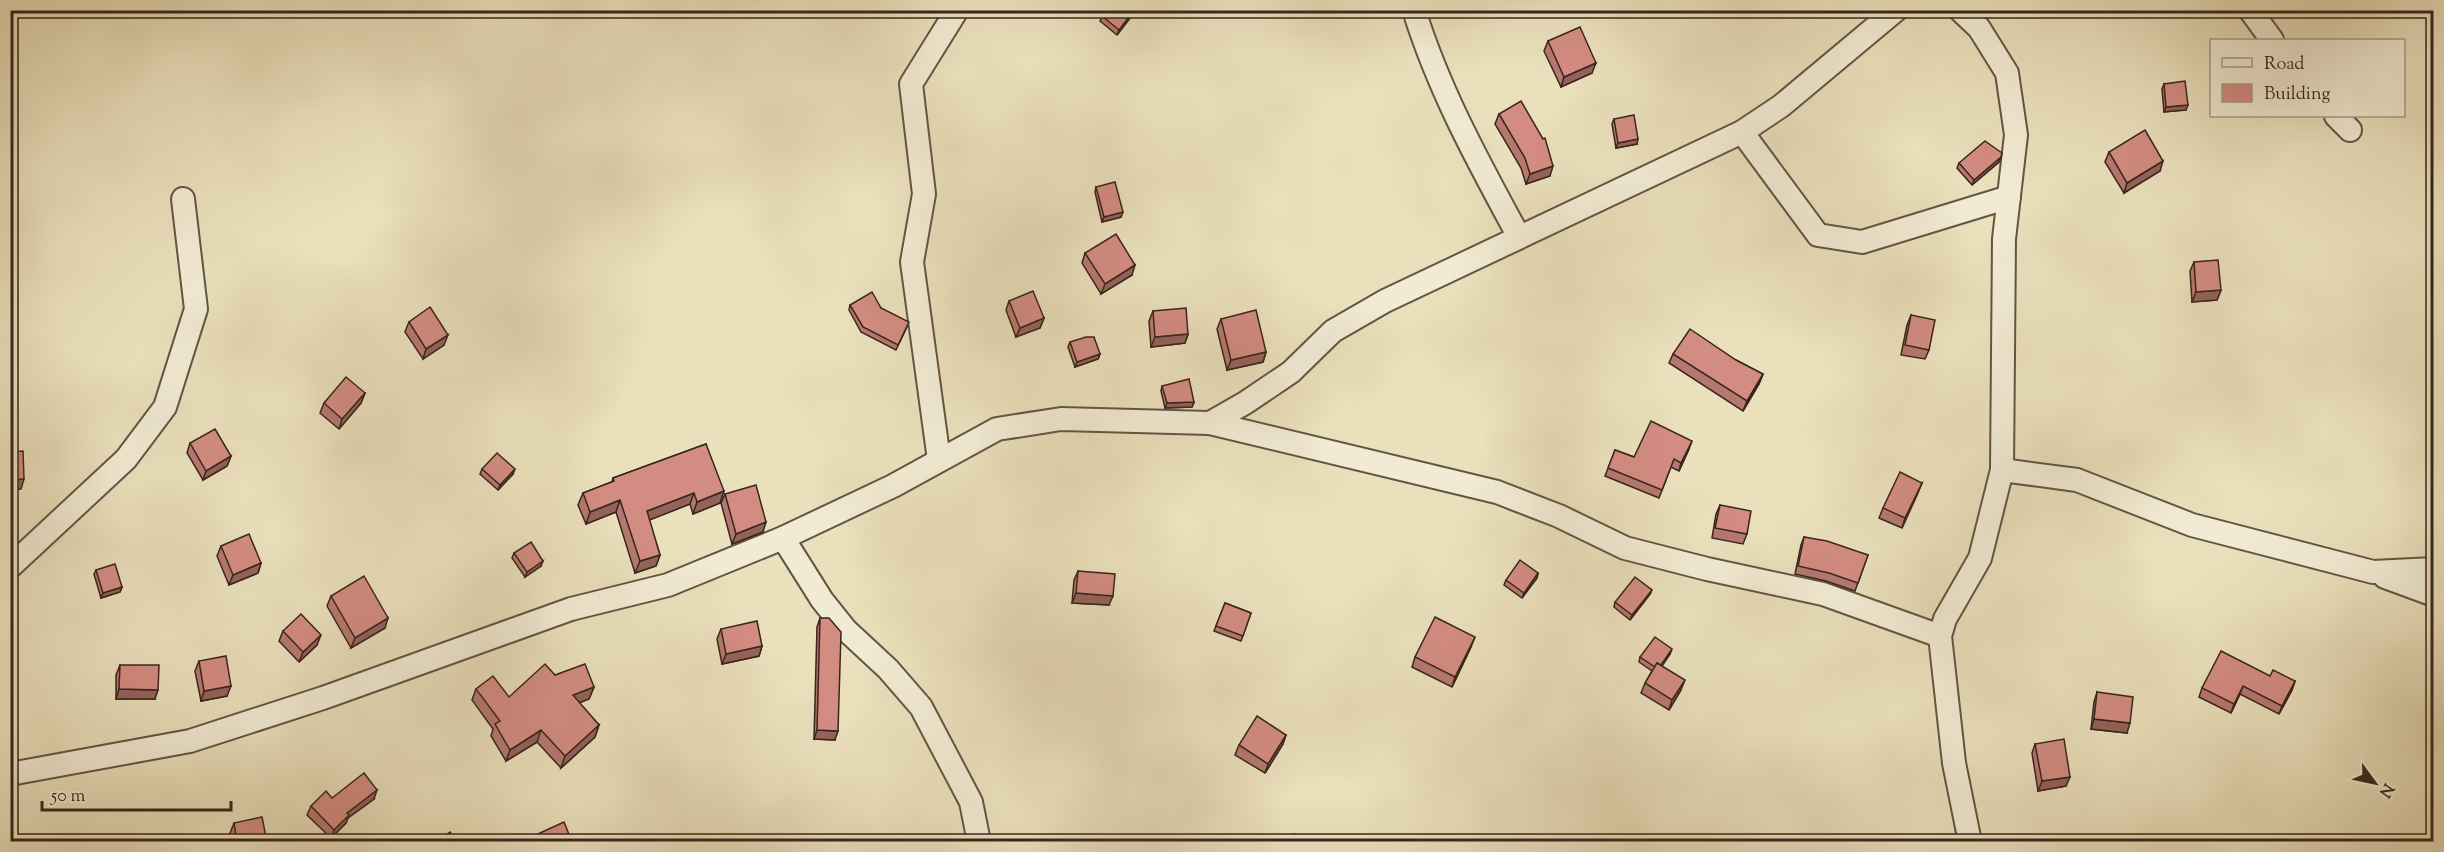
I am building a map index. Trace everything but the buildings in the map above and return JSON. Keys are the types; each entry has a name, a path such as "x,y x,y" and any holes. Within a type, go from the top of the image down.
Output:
{"street":[{"path":"939,460 912,262 924,194 911,84 957,10"},
{"path":"1414,10 1427,53 1456,119 1519,237"},
{"path":"1210,423 1291,372 1333,331 1384,301 1742,132 1781,106 1896,10"},
{"path":"1960,10 1978,28 2007,73 2016,135 2004,239 2002,470 1980,558 1945,619 1940,636 1954,763 1971,841"},
{"path":"2250,10 2271,39"},
{"path":"1742,132 1818,235 1862,242 2009,197"},
{"path":"10,567 126,459 165,407 196,309 183,199"},
{"path":"10,774 190,741 323,698 571,609 668,585 783,538 893,486 997,429 1051,421 1210,423 1497,492 1559,516 1625,548 1707,569 1823,594 1940,636"},
{"path":"2002,470 2077,480 2192,525 2373,572 2433,595"},
{"path":"783,538 822,600 846,630 888,669 921,707 971,802 979,842"},
{"path":"2373,572 2433,569"}]}
